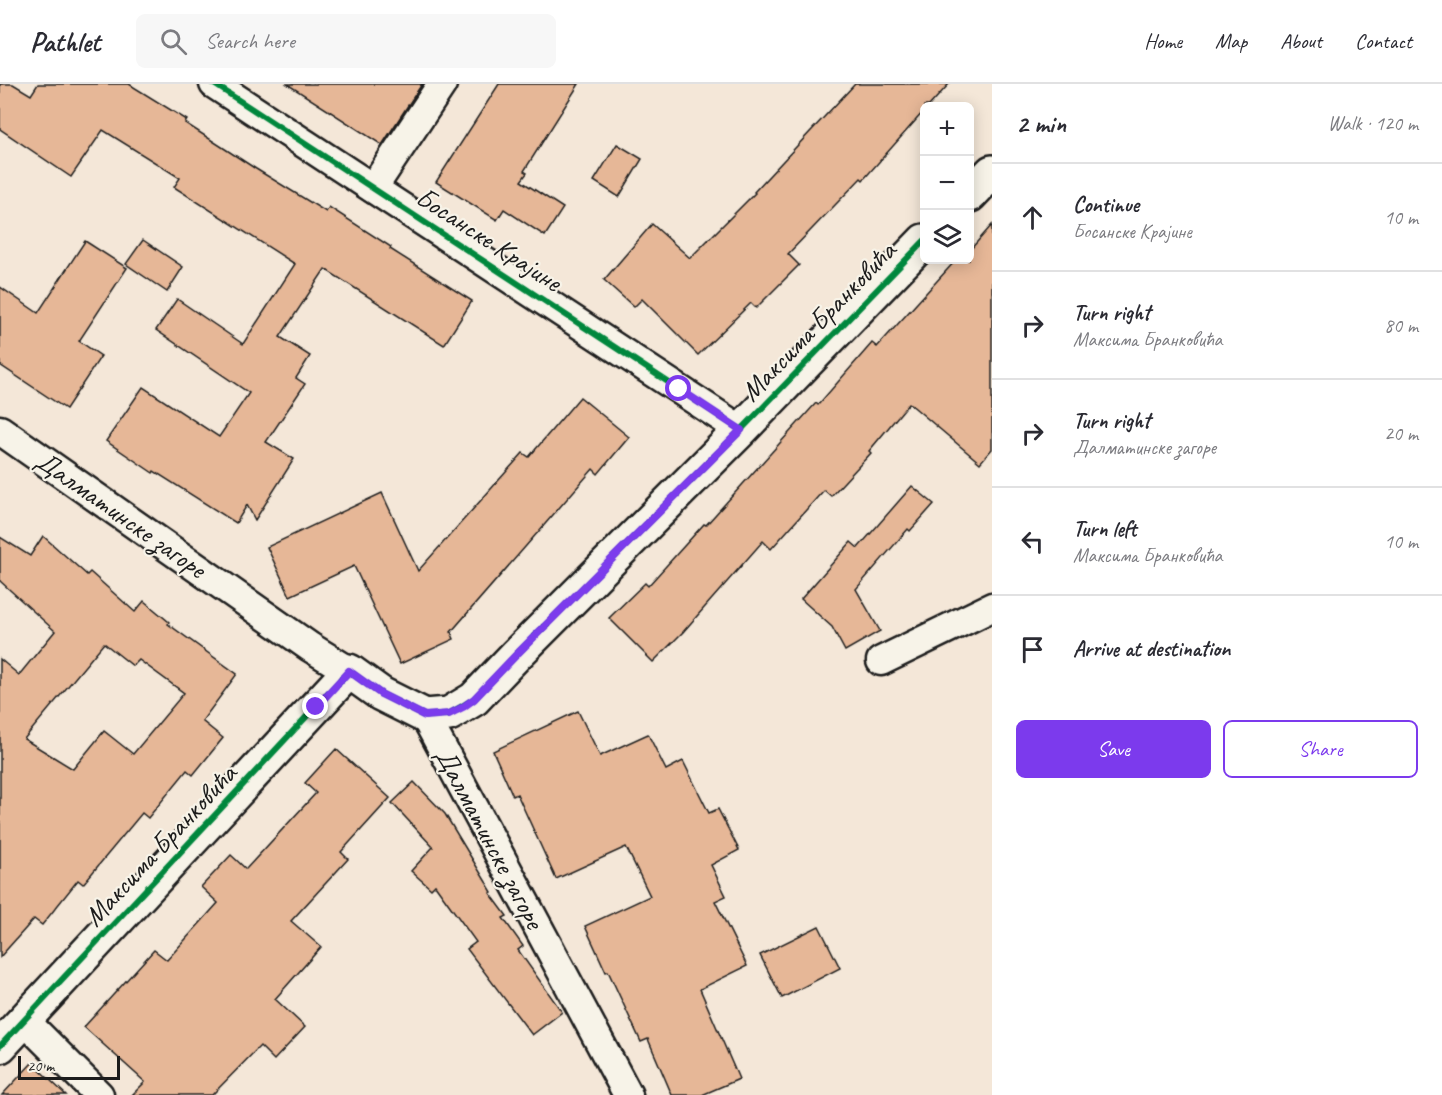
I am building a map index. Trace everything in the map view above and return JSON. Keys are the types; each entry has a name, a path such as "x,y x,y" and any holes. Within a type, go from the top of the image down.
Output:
{"street":[{"name":"Босанске Крајине","path":"214,84 741,430"},
{"path":"373,188 442,84"},
{"path":"974,190 992,172"},
{"name":"Максима Бранковића","path":"425,716 449,714 474,699 741,430 920,245"},
{"name":"Далматинске загоре","path":"0,430 381,694 425,716 628,1095"},
{"path":"881,661 992,607"},
{"name":"Максима Бранковића","path":"0,1046 349,671"},
{"path":"25,1021 99,1095"}],"building":[{"path":"0,84 13,84 31,95 38,84 129,84 187,120 185,123 256,169 326,212 329,207 472,301 444,345 325,269 280,337 310,356 296,378 305,384 266,442 294,459 255,520 247,505 236,523 154,471 153,473 106,441 143,387 219,437 249,393 156,330 177,299 243,344 295,264 174,187 180,178 103,130 71,177 0,129"},
{"path":"287,84 422,84 382,145"},
{"path":"499,84 579,84 524,171 527,173 521,181 563,208 545,236 504,209 497,220 436,182"},
{"path":"855,84 949,84 933,102 920,102 920,116 863,180 861,178 788,254 799,265 756,308 751,303 698,355 642,299 634,307 604,280 652,224 690,258"},
{"path":"617,144 642,159 619,197 594,181"},
{"path":"992,225 992,449 980,463 909,403 869,451 871,453 831,496 824,490 771,549 763,541 683,632 653,662 609,618 645,583 648,586 816,403 818,405 872,343 877,347 952,264 974,264 974,245"},
{"path":"143,240 183,267 167,292 126,264"},
{"path":"85,241 127,268 79,341 101,356 66,409 0,365 0,287 38,313"},
{"path":"580,397 629,437 598,474 593,469 451,632 454,639 400,664 354,566 290,596 267,547 382,493 418,571 523,453 529,457"},
{"path":"912,486 934,504 910,531 908,529 856,589 880,631 845,651 832,627 801,599 851,542 858,548"},
{"path":"43,536 87,575 90,572 135,612 144,601 169,622 168,624 237,674 202,721 223,738 193,775 187,770 148,818 142,813 83,884 78,880 42,925 34,919 0,957 0,659 19,675 55,631 0,581 0,537 30,556","holes":["104,643 133,666 139,660 184,693 133,754 104,731 73,769 24,739"]},
{"path":"578,711 600,756 648,734 666,770 683,761 709,813 718,809 739,850 711,865 726,896 715,901 747,966 700,989 739,1079 702,1095 672,1095 648,1039 641,1042 585,926 650,896 626,847 556,879 517,794 513,796 493,751"},
{"path":"336,749 390,798 341,852 348,859 291,921 321,947 275,999 305,1027 274,1060 260,1046 212,1095 132,1095 145,1082 84,1027 154,950 167,960 218,903 201,887 231,855 246,869 316,793 305,783"},
{"path":"414,782 445,814 492,892 490,893 507,916 503,918 523,946 518,950 562,1012 532,1035 467,949 476,942 435,885 431,889 411,871 433,847 392,803"},
{"path":"819,926 840,968 782,998 760,955"},
{"path":"32,1063 66,1095 2,1095"}],"cycle path":[{"path":"214,84 741,430"},
{"path":"0,1046 349,671 381,694 425,716 449,714 474,699 741,430 920,245"}],"route":[{"path":"316,707 349,671 381,694 425,716 449,714 474,699 741,430 679,389"}]}
